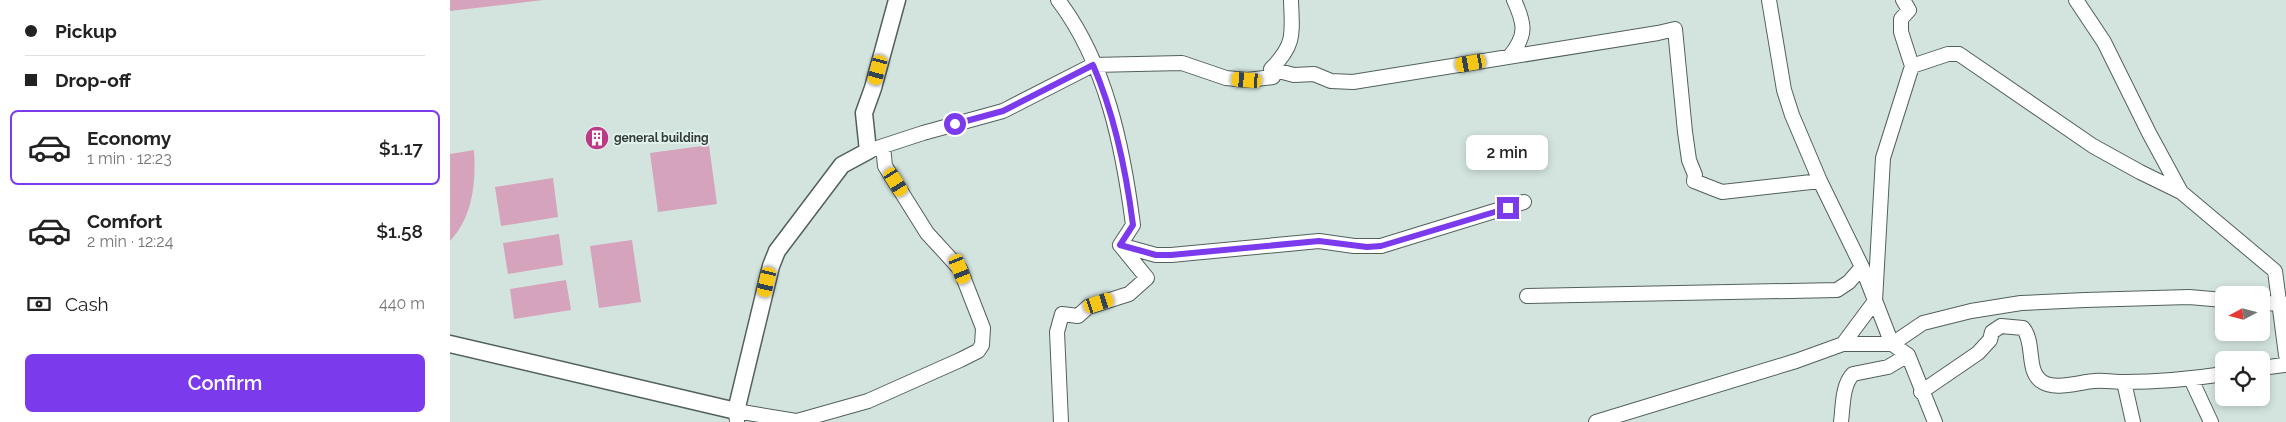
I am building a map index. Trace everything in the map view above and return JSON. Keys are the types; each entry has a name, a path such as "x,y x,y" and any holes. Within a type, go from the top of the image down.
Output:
{"street":[{"path":"450,344 736,416 800,422 868,401 978,351 982,344 983,328 960,269 927,233 885,166 876,149 864,112 873,88 897,0"},
{"path":"1058,0 1079,31 1111,113 1127,182 1133,225 1120,245"},
{"path":"1271,69 1290,46 1292,29 1291,0"},
{"path":"1510,56 1522,42 1522,32 1514,0"},
{"path":"1769,0 1784,90 1792,115 1820,181 1862,267 1892,344 1908,355 1921,392 1935,422"},
{"path":"1843,344 1875,301 1883,158 1912,66 1901,32 1900,19 1909,10 1903,0"},
{"path":"2076,0 2104,42 2149,133 2181,192"},
{"path":"1271,69 1294,76 1314,74 1332,81 1353,82 1658,34 1675,29 1685,132 1689,160 1695,175 1694,182 1722,192 1820,181"},
{"path":"1912,66 1948,54 1959,54 2093,146 2181,192 2275,271 2283,304 2285,363 2270,366"},
{"path":"736,416 771,266 778,251 842,165 876,149 922,133 1003,111 1093,65 1182,63 1226,78 1247,80 1273,77 1271,69"},
{"path":"1120,245 1156,255 1319,241 1367,247 1381,246 1524,202"},
{"path":"1061,422 1057,332 1062,314 1078,316 1088,308 1128,294 1147,278 1120,245"},
{"path":"1527,296 1837,290 1849,282 1862,267"},
{"path":"1596,422 1787,364 1843,344 1892,344 1923,323 1971,311 2021,303 2189,297 2215,299"},
{"path":"2270,303 2283,304"},
{"path":"1921,392 1978,353 1990,340 1992,332 2001,326 2023,328 2028,333 2035,373 2041,381 2052,386 2095,381 2124,382 2191,379 2215,375"},
{"path":"1841,422 1845,390 1849,378 1853,374 1888,367 1908,355"},
{"path":"2191,379 2211,422"},
{"path":"2124,382 2133,422"}],"shaded area":[{"path":"450,0 543,0 450,11"},
{"path":"709,145 717,204 658,212 650,153"},
{"path":"474,150 473,187 468,210 464,221 450,241 450,154"},
{"path":"553,178 558,217 501,226 495,187"},
{"path":"559,234 563,265 508,274 503,243"},
{"path":"632,240 641,302 599,308 590,246"},
{"path":"566,280 571,310 514,319 510,289"}],"place":[{"name":"general building","path":"597,138"}],"route":[{"path":"955,124 1003,111 1093,65 1104,90 1111,113 1127,182 1133,225 1120,245 1156,255 1319,241 1354,246 1381,246 1410,239 1508,208"}]}
